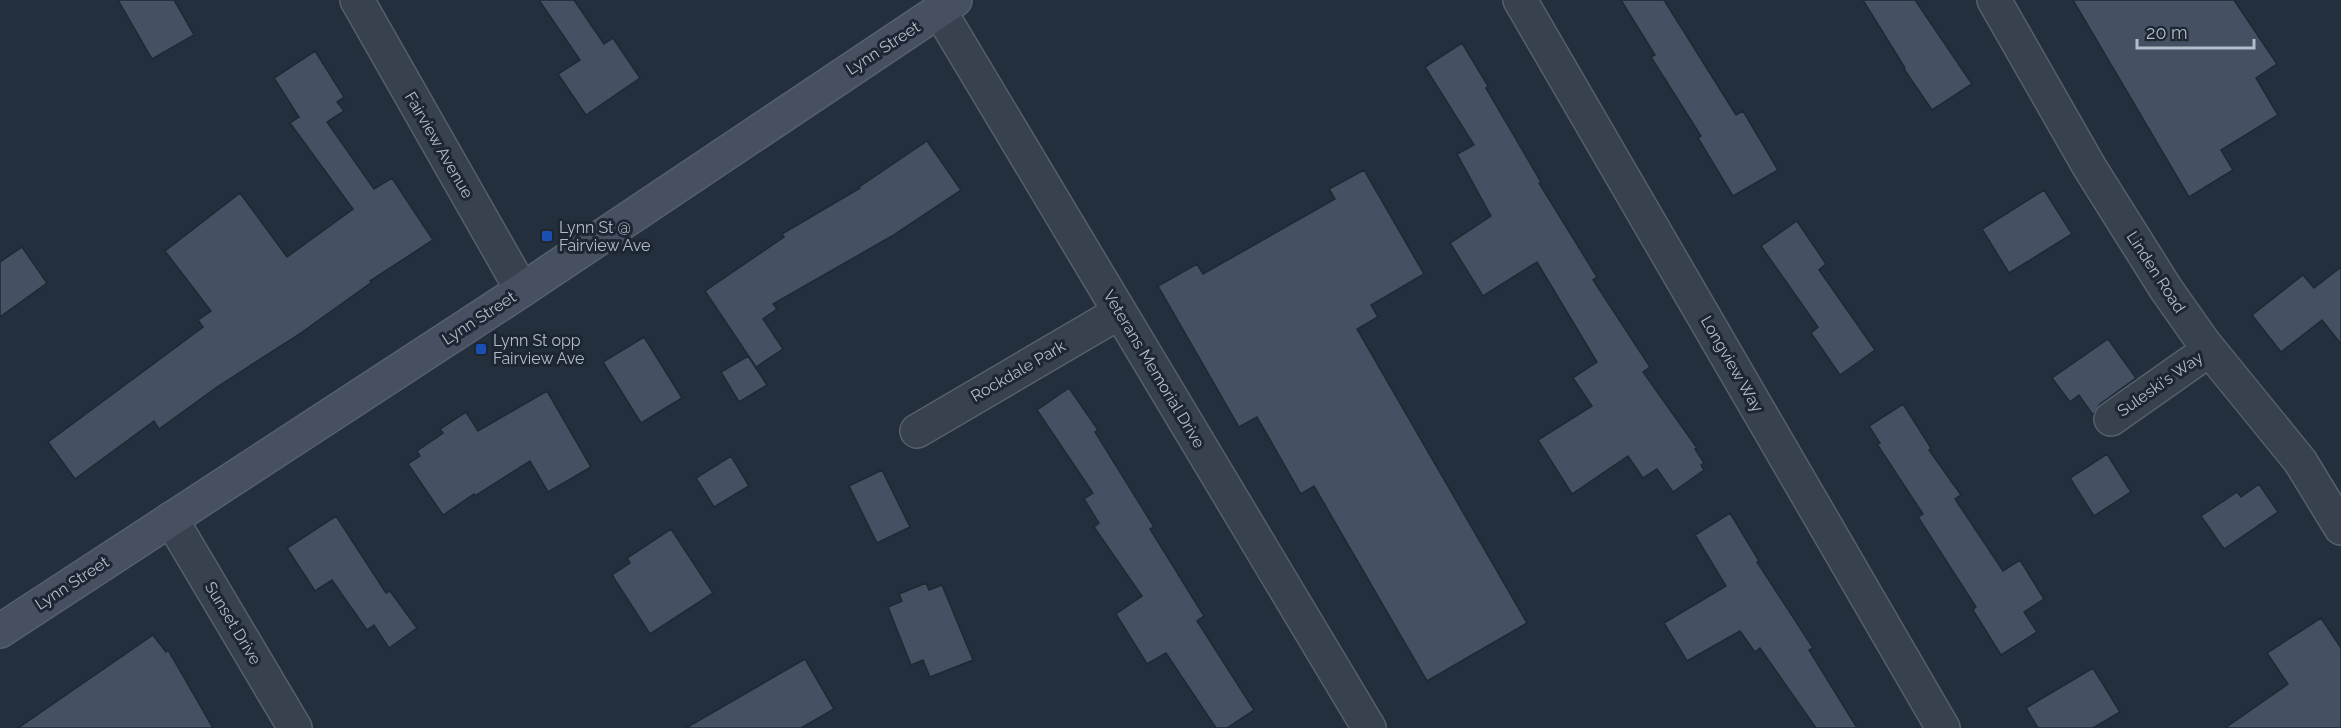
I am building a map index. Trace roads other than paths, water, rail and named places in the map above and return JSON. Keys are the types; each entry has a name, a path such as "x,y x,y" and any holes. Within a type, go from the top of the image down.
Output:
{"main road":[{"name":"Lynn Street","path":"0,631 522,290 947,5"}],"street":[{"name":"Fairview Avenue","path":"357,0 522,290"},
{"name":"Longview Way","path":"1520,0 1944,728"},
{"name":"Linden Road","path":"1994,0 2123,222 2166,289 2210,350 2300,461 2341,528"},
{"name":"Veterans Memorial Drive","path":"947,5 1120,312 1369,728"},
{"name":"Rockdale Park","path":"917,431 1120,312"},
{"name":"Suleski's Way","path":"2111,419 2210,350"},
{"name":"Sunset Drive","path":"171,519 295,728"}],"place":[{"name":"Lynn St @ Fairview Ave","path":"547,236"},
{"name":"Lynn St opp Fairview Ave","path":"481,349"}]}
